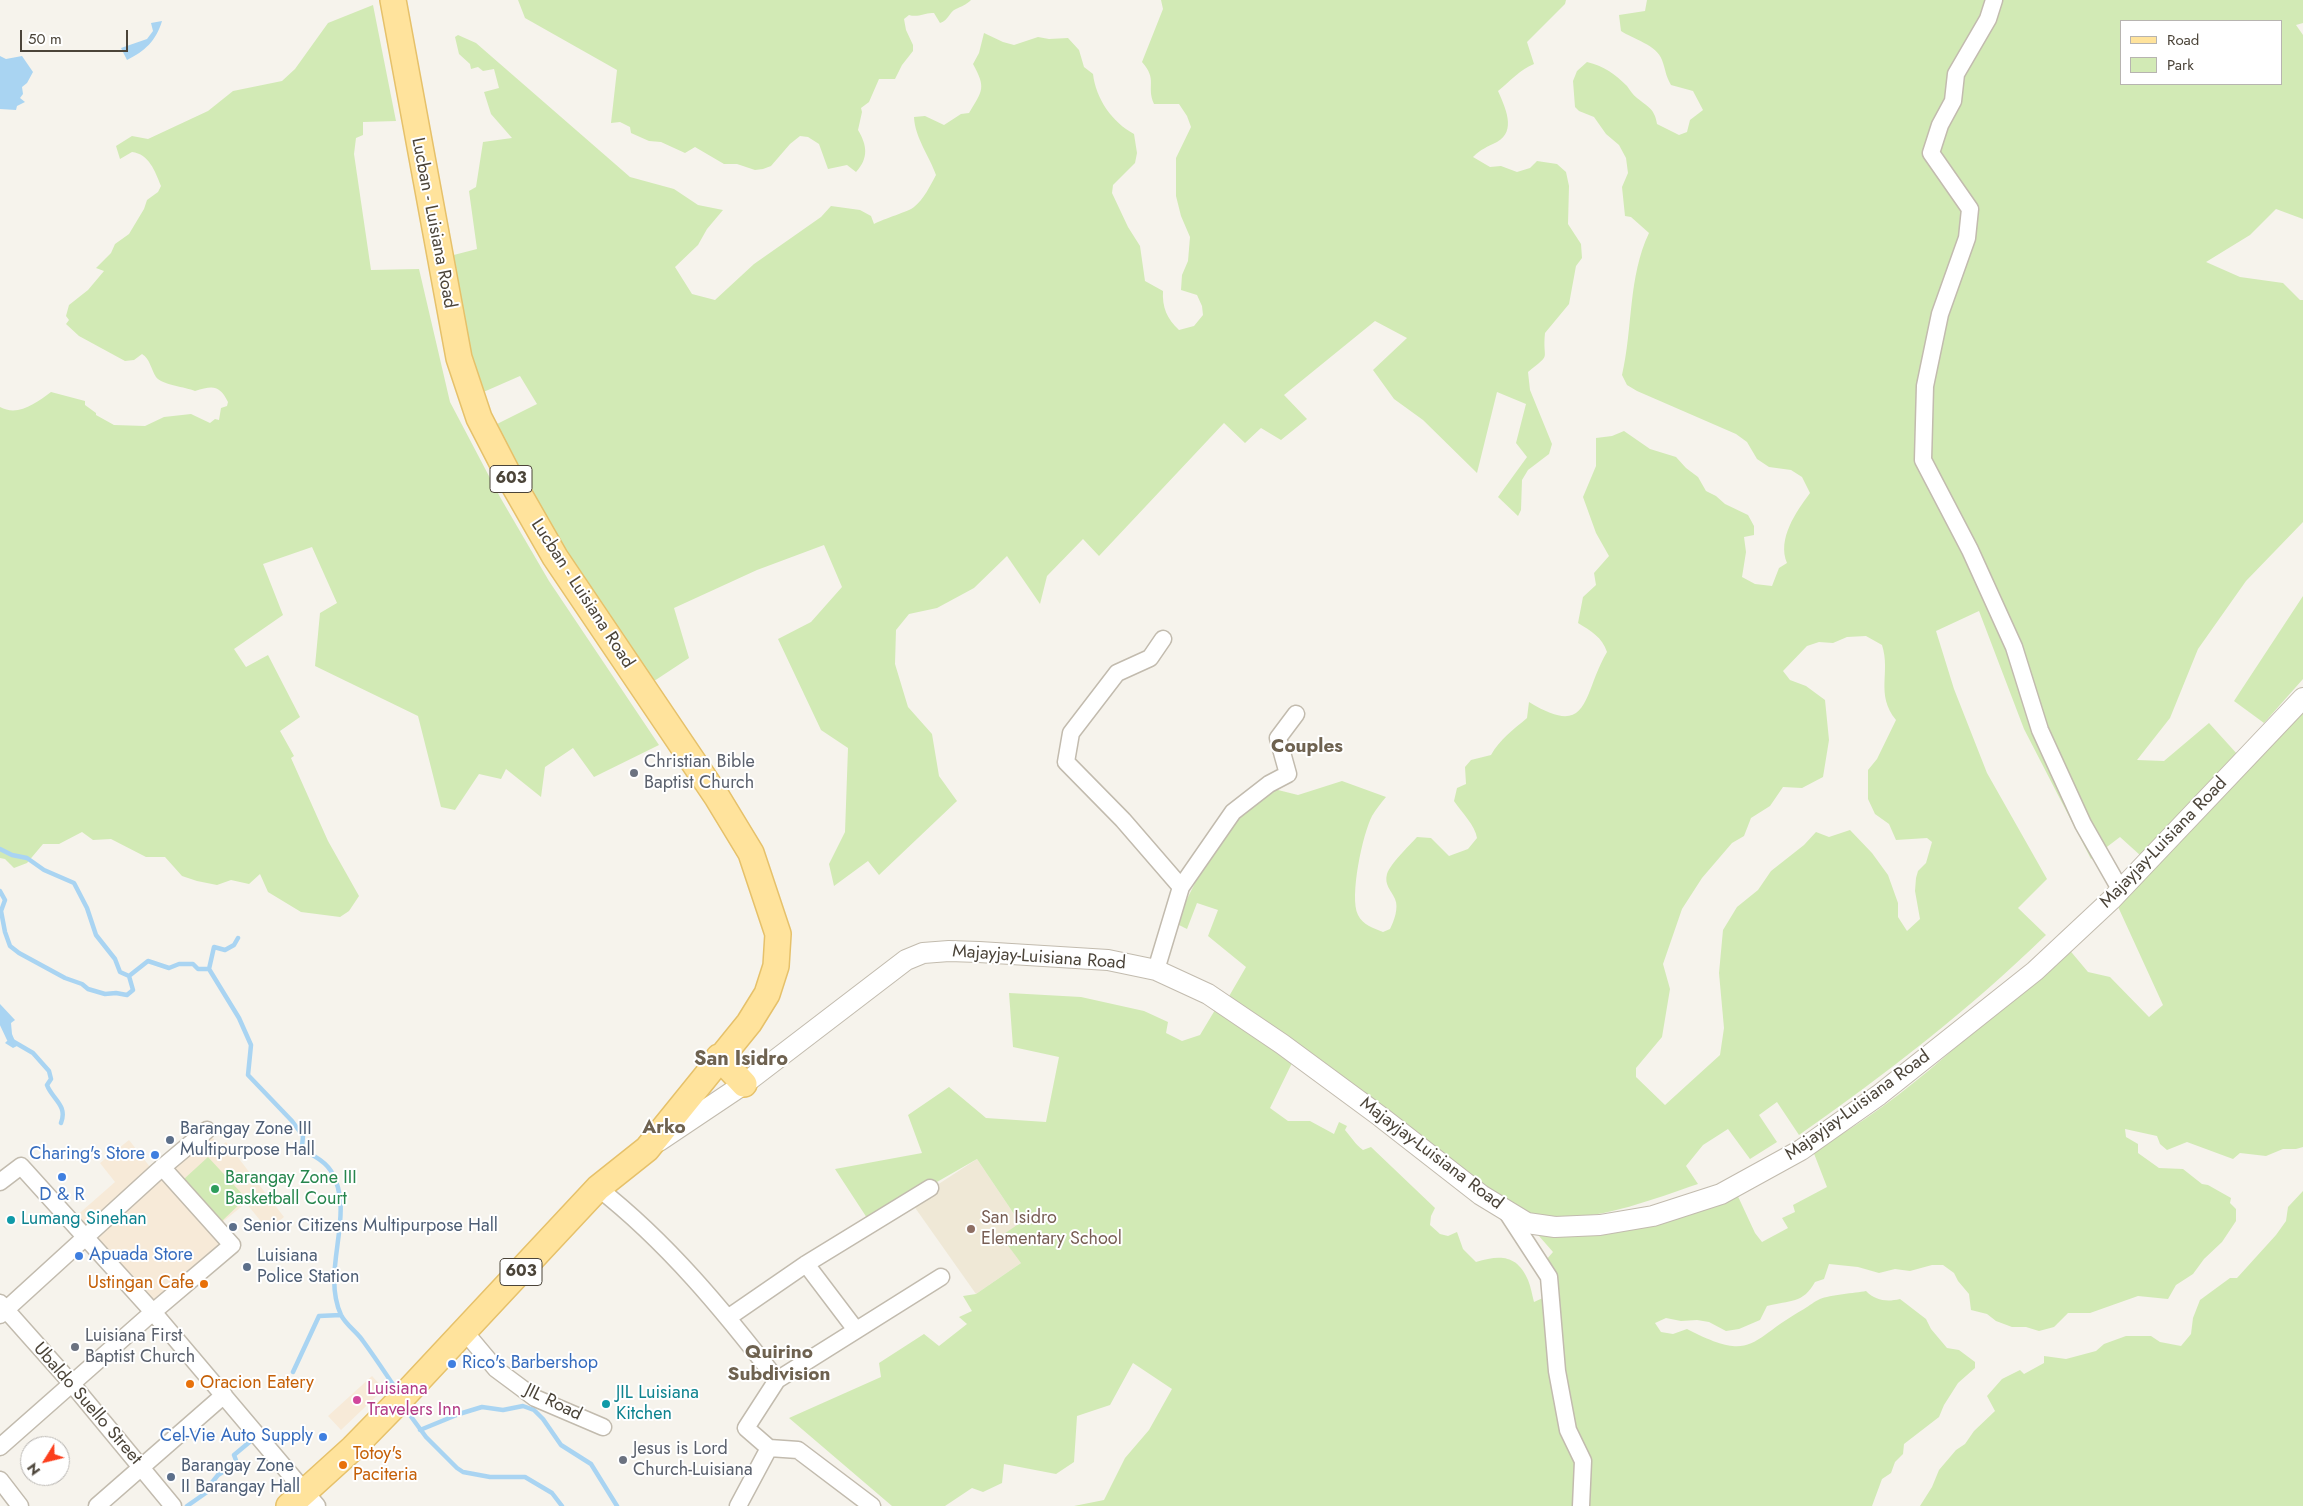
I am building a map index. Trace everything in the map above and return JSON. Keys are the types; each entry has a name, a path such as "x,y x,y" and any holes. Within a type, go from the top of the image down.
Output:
{"main road":[{"name":"Lucban - Luisiana Road","path":"393,0 459,358 479,418 511,480 555,557 717,796 751,852 778,934 776,966 768,994 749,1022 719,1057"},
{"path":"719,1057 744,1084"},
{"name":"603","path":"303,1501 465,1332 598,1188 647,1149 719,1057"}],"street":[{"path":"1994,0 1988,19 1956,74 1953,101 1940,125 1930,153 1970,209 1967,238 1940,314 1925,386 1923,460 1970,550 2014,647 2040,730 2083,824 2120,889"},
{"path":"1164,639 1150,658 1117,673 1071,734 1066,762 1123,820 1181,887"},
{"name":"Majayjay-Luisiana Road","path":"647,1149 744,1084 906,960 923,953 949,950 999,952 1108,960 1156,970 1208,994 1282,1044 1381,1117 1480,1195 1527,1223 1555,1227 1600,1225 1654,1216 1721,1194 1801,1150 1879,1096 2034,971 2111,900 2303,698"},
{"path":"1156,970 1181,887 1233,812 1269,784 1288,774 1278,738 1296,714"},
{"path":"2,1310 86,1238 162,1167 207,1130"},
{"path":"0,1182 21,1166 153,1312 224,1395 303,1501"},
{"path":"0,1447 232,1245 162,1167"},
{"path":"598,1188 634,1217 729,1317 777,1380"},
{"path":"729,1317 806,1264 930,1188"},
{"path":"1504,1210 1550,1277 1557,1371 1568,1430 1582,1461 1581,1506"},
{"path":"806,1264 856,1330"},
{"path":"872,1506 798,1450 770,1448 746,1428 777,1380 941,1277"},
{"name":"Ubaldo Suello Street","path":"2,1310 72,1384 173,1506"},
{"name":"JIL Road","path":"465,1332 496,1369 535,1398 604,1427"},
{"path":"97,1506 224,1395"},
{"path":"743,1504 770,1448"},
{"path":"0,1480 20,1506"}],"shaded area":[{"path":"207,1131 220,1147 226,1142 284,1217 268,1230 246,1203 215,1228 229,1243 153,1308 74,1218 115,1182 100,1163 129,1140 154,1172"},
{"name":"San Isidro Elementary School","path":"977,1159 1020,1223 1021,1263 976,1294 911,1202"},
{"path":"372,1376 384,1389 341,1430 328,1416"}],"green space":[{"path":"518,0 971,0 954,10 940,23 934,13 916,16 909,15 904,19 906,30 913,45 913,51 902,65 895,79 879,79 869,102 861,108 862,112 858,130 865,146 865,157 856,172 847,165 828,169 819,144 808,137 800,136 790,144 771,166 755,170 737,164 724,164 695,147 685,153 661,142 649,141 631,133 630,127 620,122 611,123 617,70 525,18"},
{"path":"1161,0 1566,0 1565,4 1527,42 1534,64 1520,72 1498,91 1508,118 1507,132 1497,142 1481,150 1473,157 1490,167 1501,166 1517,172 1530,168 1537,161 1557,164 1566,172 1569,186 1568,224 1581,244 1582,258 1576,266 1569,304 1545,333 1544,359 1528,372 1530,390 1552,444 1549,454 1528,470 1522,480 1521,510 1518,516 1498,497 1527,457 1516,443 1526,404 1497,392 1477,473 1423,420 1394,399 1373,370 1407,338 1375,321 1284,395 1307,419 1281,440 1261,428 1245,443 1224,423 1099,556 1083,539 1047,576 1040,604 1007,556 974,588 937,608 909,614 896,630 895,664 908,707 932,734 939,776 957,801 879,875 868,861 834,886 829,864 845,832 848,748 821,730 778,639 811,622 842,587 824,545 757,570 674,608 689,658 642,689 487,429 537,404 520,376 472,397 442,258 477,249 469,191 476,187 483,142 512,138 491,114 484,92 499,88 494,69 483,71 478,67 471,69 470,64 459,54 455,37 458,35 476,43 630,177 674,189 698,205 723,210 707,229 698,245 675,267 692,294 715,300 754,264 821,217 831,206 860,210 871,216 874,224 912,209 918,204 936,175 917,132 914,117 925,116 944,125 961,114 969,113 981,89 980,79 973,64 979,53 984,33 1014,45 1038,37 1049,39 1068,38 1079,50 1084,67 1093,74 1101,101 1106,109 1119,123 1134,134 1137,153 1135,163 1113,185 1112,193 1128,227 1140,246 1145,281 1163,291 1163,302 1166,312 1171,322 1179,330 1194,326 1203,315 1202,306 1197,295 1181,290 1182,275 1188,261 1190,237 1181,216 1176,196 1176,158 1191,127 1187,116 1179,104 1154,104 1150,74 1142,62 1163,9"},
{"path":"1647,0 2303,0 2303,23 2296,25 2303,35 2303,219 2276,209 2250,235 2206,262 2240,277 2283,283 2300,300 2303,300 2303,522 2246,581 2198,649 2170,718 2137,760 2164,761 2209,723 2238,755 2141,856 2120,837 2091,859 2024,729 1979,611 1936,631 1954,689 1987,773 2047,879 2018,908 2046,935 1988,989 1927,1040 1799,1135 1777,1102 1759,1115 1777,1142 1750,1159 1728,1129 1703,1145 1686,1166 1698,1184 1600,1214 1559,1218 1538,1217 1499,1201 1228,998 1246,967 1208,936 1218,910 1197,903 1187,929 1175,923 1196,881 1236,819 1274,789 1298,795 1342,781 1386,797 1368,824 1358,865 1355,894 1360,918 1369,926 1383,932 1390,929 1396,910 1395,899 1387,884 1387,874 1396,860 1417,837 1431,838 1449,856 1468,849 1477,838 1476,833 1454,801 1457,788 1466,784 1465,767 1471,760 1491,755 1503,739 1527,718 1529,702 1549,712 1564,716 1574,714 1582,707 1588,696 1607,652 1599,638 1578,623 1583,597 1596,585 1594,573 1609,556 1596,533 1583,497 1596,466 1596,438 1612,436 1624,431 1650,449 1676,457 1698,477 1706,491 1716,496 1725,504 1748,515 1754,526 1754,535 1744,537 1746,552 1742,577 1755,584 1772,586 1779,568 1787,563 1784,545 1786,535 1794,517 1810,493 1802,477 1791,470 1769,467 1757,459 1747,442 1736,434 1637,391 1627,385 1622,375 1637,267 1649,233 1631,217 1625,216 1622,187 1628,173 1626,158 1619,145 1606,134 1594,117 1579,111 1575,107 1573,81 1577,71 1587,62 1609,71 1650,109 1655,115 1657,124 1679,135 1687,132 1690,120 1703,110 1693,91 1671,85 1662,60 1655,50 1621,31 1619,15 1645,11","holes":["1866,636 1882,645 1885,665 1886,701 1896,720 1877,759 1868,770 1868,799 1875,814 1889,824 1896,840 1927,838 1932,842 1926,863 1918,871 1916,878 1915,891 1920,919 1907,931 1898,917 1898,903 1888,875 1872,853 1850,830 1829,837 1816,832 1804,845 1771,871 1758,890 1737,907 1723,930 1719,973 1724,1028 1720,1055 1665,1105 1636,1077 1636,1068 1662,1037 1670,989 1663,964 1682,909 1702,878 1732,843 1744,836 1751,818 1770,806 1783,787 1802,788 1823,777 1829,740 1825,700 1806,686 1790,680 1783,671 1807,646 1819,642 1833,643 1847,637"]},
{"path":"373,5 396,121 363,122 363,135 356,138 354,154 371,270 419,269 450,402 500,497 549,581 659,745 594,777 573,748 545,767 541,797 506,769 501,779 479,774 455,810 441,807 418,716 315,666 320,613 337,603 312,547 263,564 283,615 234,649 246,667 268,655 300,717 280,731 294,756 291,758 328,841 359,896 349,911 340,917 301,912 268,892 260,874 249,884 231,880 217,885 197,881 182,876 165,857 146,857 111,839 93,840 82,832 59,844 43,844 27,863 14,868 5,859 0,858 0,407 7,410 20,410 51,392 85,401 85,405 96,415 114,425 145,426 164,417 191,414 210,423 215,419 219,420 221,408 227,406 228,402 218,389 206,388 195,391 163,382 156,377 149,361 142,354 134,360 125,361 79,336 66,324 69,320 66,316 69,305 88,290 104,271 96,268 111,253 115,244 129,234 144,209 147,200 158,192 161,186 151,164 143,156 132,152 120,159 116,146 132,136 148,139 208,111 233,91 282,81 295,69 328,23"},
{"path":"2303,596 2303,679 2264,723 2234,701"},
{"path":"2303,702 2303,1147 2283,1149 2266,1156 2240,1153 2233,1159 2187,1142 2167,1150 2160,1144 2157,1136 2125,1129 2126,1137 2138,1144 2138,1153 2159,1168 2183,1169 2202,1184 2208,1185 2231,1198 2230,1203 2236,1209 2236,1221 2222,1242 2204,1259 2193,1274 2176,1285 2168,1299 2138,1296 2090,1313 2068,1313 2054,1327 2039,1331 2026,1327 2012,1327 1996,1321 1987,1314 1971,1310 1969,1294 1954,1273 1943,1265 1932,1265 1910,1271 1895,1269 1879,1273 1858,1267 1829,1264 1824,1279 1815,1282 1801,1298 1767,1306 1760,1320 1739,1329 1726,1331 1709,1322 1697,1320 1681,1321 1666,1318 1655,1323 1661,1332 1673,1334 1687,1329 1726,1345 1739,1346 1750,1344 1820,1299 1866,1291 1882,1300 1900,1299 1926,1319 1931,1329 1947,1348 1959,1350 1975,1362 1975,1368 1958,1383 1939,1417 1904,1444 1903,1454 1895,1462 1891,1473 1882,1479 1872,1506 1074,1506 1104,1500 1125,1458 1149,1430 1172,1389 1133,1363 1110,1405 1077,1416 1074,1462 1056,1474 1004,1464 1002,1483 983,1492 972,1488 945,1506 892,1506 789,1418 881,1377 879,1363 924,1334 939,1346 967,1324 959,1317 972,1311 963,1296 976,1294 1021,1263 1001,1236 1020,1223 977,1159 869,1221 835,1169 922,1153 908,1115 949,1087 986,1118 1046,1122 1059,1057 1013,1047 1009,993 1081,997 1144,1011 1168,1022 1166,1033 1182,1041 1200,1035 1218,1005 1294,1059 1270,1108 1288,1121 1310,1121 1334,1134 1339,1122 1347,1126 1345,1130 1360,1148 1363,1150 1371,1147 1435,1208 1431,1216 1430,1225 1440,1234 1448,1236 1457,1232 1463,1249 1476,1262 1500,1258 1513,1261 1518,1265 1524,1271 1528,1280 1534,1302 1556,1292 1546,1260 1553,1252 1532,1228 1561,1230 1735,1190 1755,1233 1762,1242 1788,1228 1782,1218 1795,1212 1793,1205 1827,1187 1813,1151 1848,1130 1914,1083 2067,947 2088,972 2110,977 2149,1017 2163,1005 2114,898"},
{"name":"Barangay Zone III Basketball Court","path":"208,1157 246,1198 222,1221 184,1179"},
{"path":"2303,1191 2303,1506 1920,1506 1932,1487 1939,1470 1995,1411 1987,1396 2002,1379 2020,1370 2024,1374 2044,1363 2044,1356 2066,1359 2096,1351 2104,1344 2126,1336 2151,1336 2160,1342 2181,1346 2191,1334 2193,1318 2200,1300 2230,1278 2237,1278 2276,1235 2286,1221 2288,1207"}],"water":[{"path":"162,21 157,34 149,45 127,60 121,48 147,39 153,31 151,23"},
{"path":"0,56 6,59 22,56 33,72 27,83 22,87 23,94 20,98 25,102 17,106 16,110 0,109"},
{"path":"0,1004 15,1020 11,1023 12,1034 17,1046 13,1048 5,1043 9,1039 0,1020"}],"waterway":[{"path":"0,849 12,855 27,858 44,870 74,883 87,908 96,935 115,959 120,972 129,976 133,990 127,995 105,994 88,989 82,984 65,978 19,953 10,946 5,932 1,911 5,900 0,891"},
{"path":"238,938 234,945 225,950 214,947 209,969 239,1018 251,1045 248,1075 292,1121 303,1136 302,1147 328,1166 331,1171 338,1188 341,1205 334,1279 341,1315 361,1338 394,1386"},
{"path":"129,976 148,961 169,968 179,964 193,964 198,969 209,969"},
{"path":"0,1020 9,1039 33,1053 49,1071 51,1079 47,1085 61,1107 63,1117 61,1123"},
{"path":"293,1372 319,1316 341,1315"},
{"path":"420,1430 482,1407 503,1410 523,1406 534,1410 543,1419 561,1445 591,1464 617,1506"},
{"path":"404,1407 426,1437 463,1472 490,1477 525,1477 552,1493 562,1506"},
{"path":"187,1506 210,1490 210,1485 218,1475 237,1463 234,1455 252,1440"}],"place":[{"name":"Christian Bible Baptist Church","path":"634,773"},
{"name":"Barangay Zone III Multipurpose Hall","path":"170,1140"},
{"name":"Charing's Store","path":"155,1155"},
{"name":"D & R","path":"62,1177"},
{"name":"Barangay Zone III Basketball Court","path":"215,1189"},
{"name":"Lumang Sinehan","path":"11,1220"},
{"name":"Senior Citizens Multipurpose Hall","path":"233,1227"},
{"name":"San Isidro Elementary School","path":"971,1229"},
{"name":"Apuada Store","path":"79,1256"},
{"name":"Luisiana Police Station","path":"247,1267"},
{"name":"Ustingan Cafe","path":"204,1284"},
{"name":"Luisiana First Baptist Church","path":"75,1347"},
{"name":"Rico's Barbershop","path":"452,1364"},
{"name":"Oracion Eatery","path":"190,1384"},
{"name":"Luisiana Travelers Inn","path":"357,1400"},
{"name":"JIL Luisiana Kitchen","path":"606,1404"},
{"name":"Cel-Vie Auto Supply","path":"323,1437"},
{"name":"Jesus is Lord Church-Luisiana","path":"623,1460"},
{"name":"Totoy's Paciteria","path":"343,1465"},
{"name":"Barangay Zone II Barangay Hall","path":"171,1477"}],"district":[{"name":"Couples","path":"1307,747"},
{"name":"San Isidro","path":"741,1060"},
{"name":"Arko","path":"664,1128"},
{"name":"Quirino Subdivision","path":"779,1364"}]}
